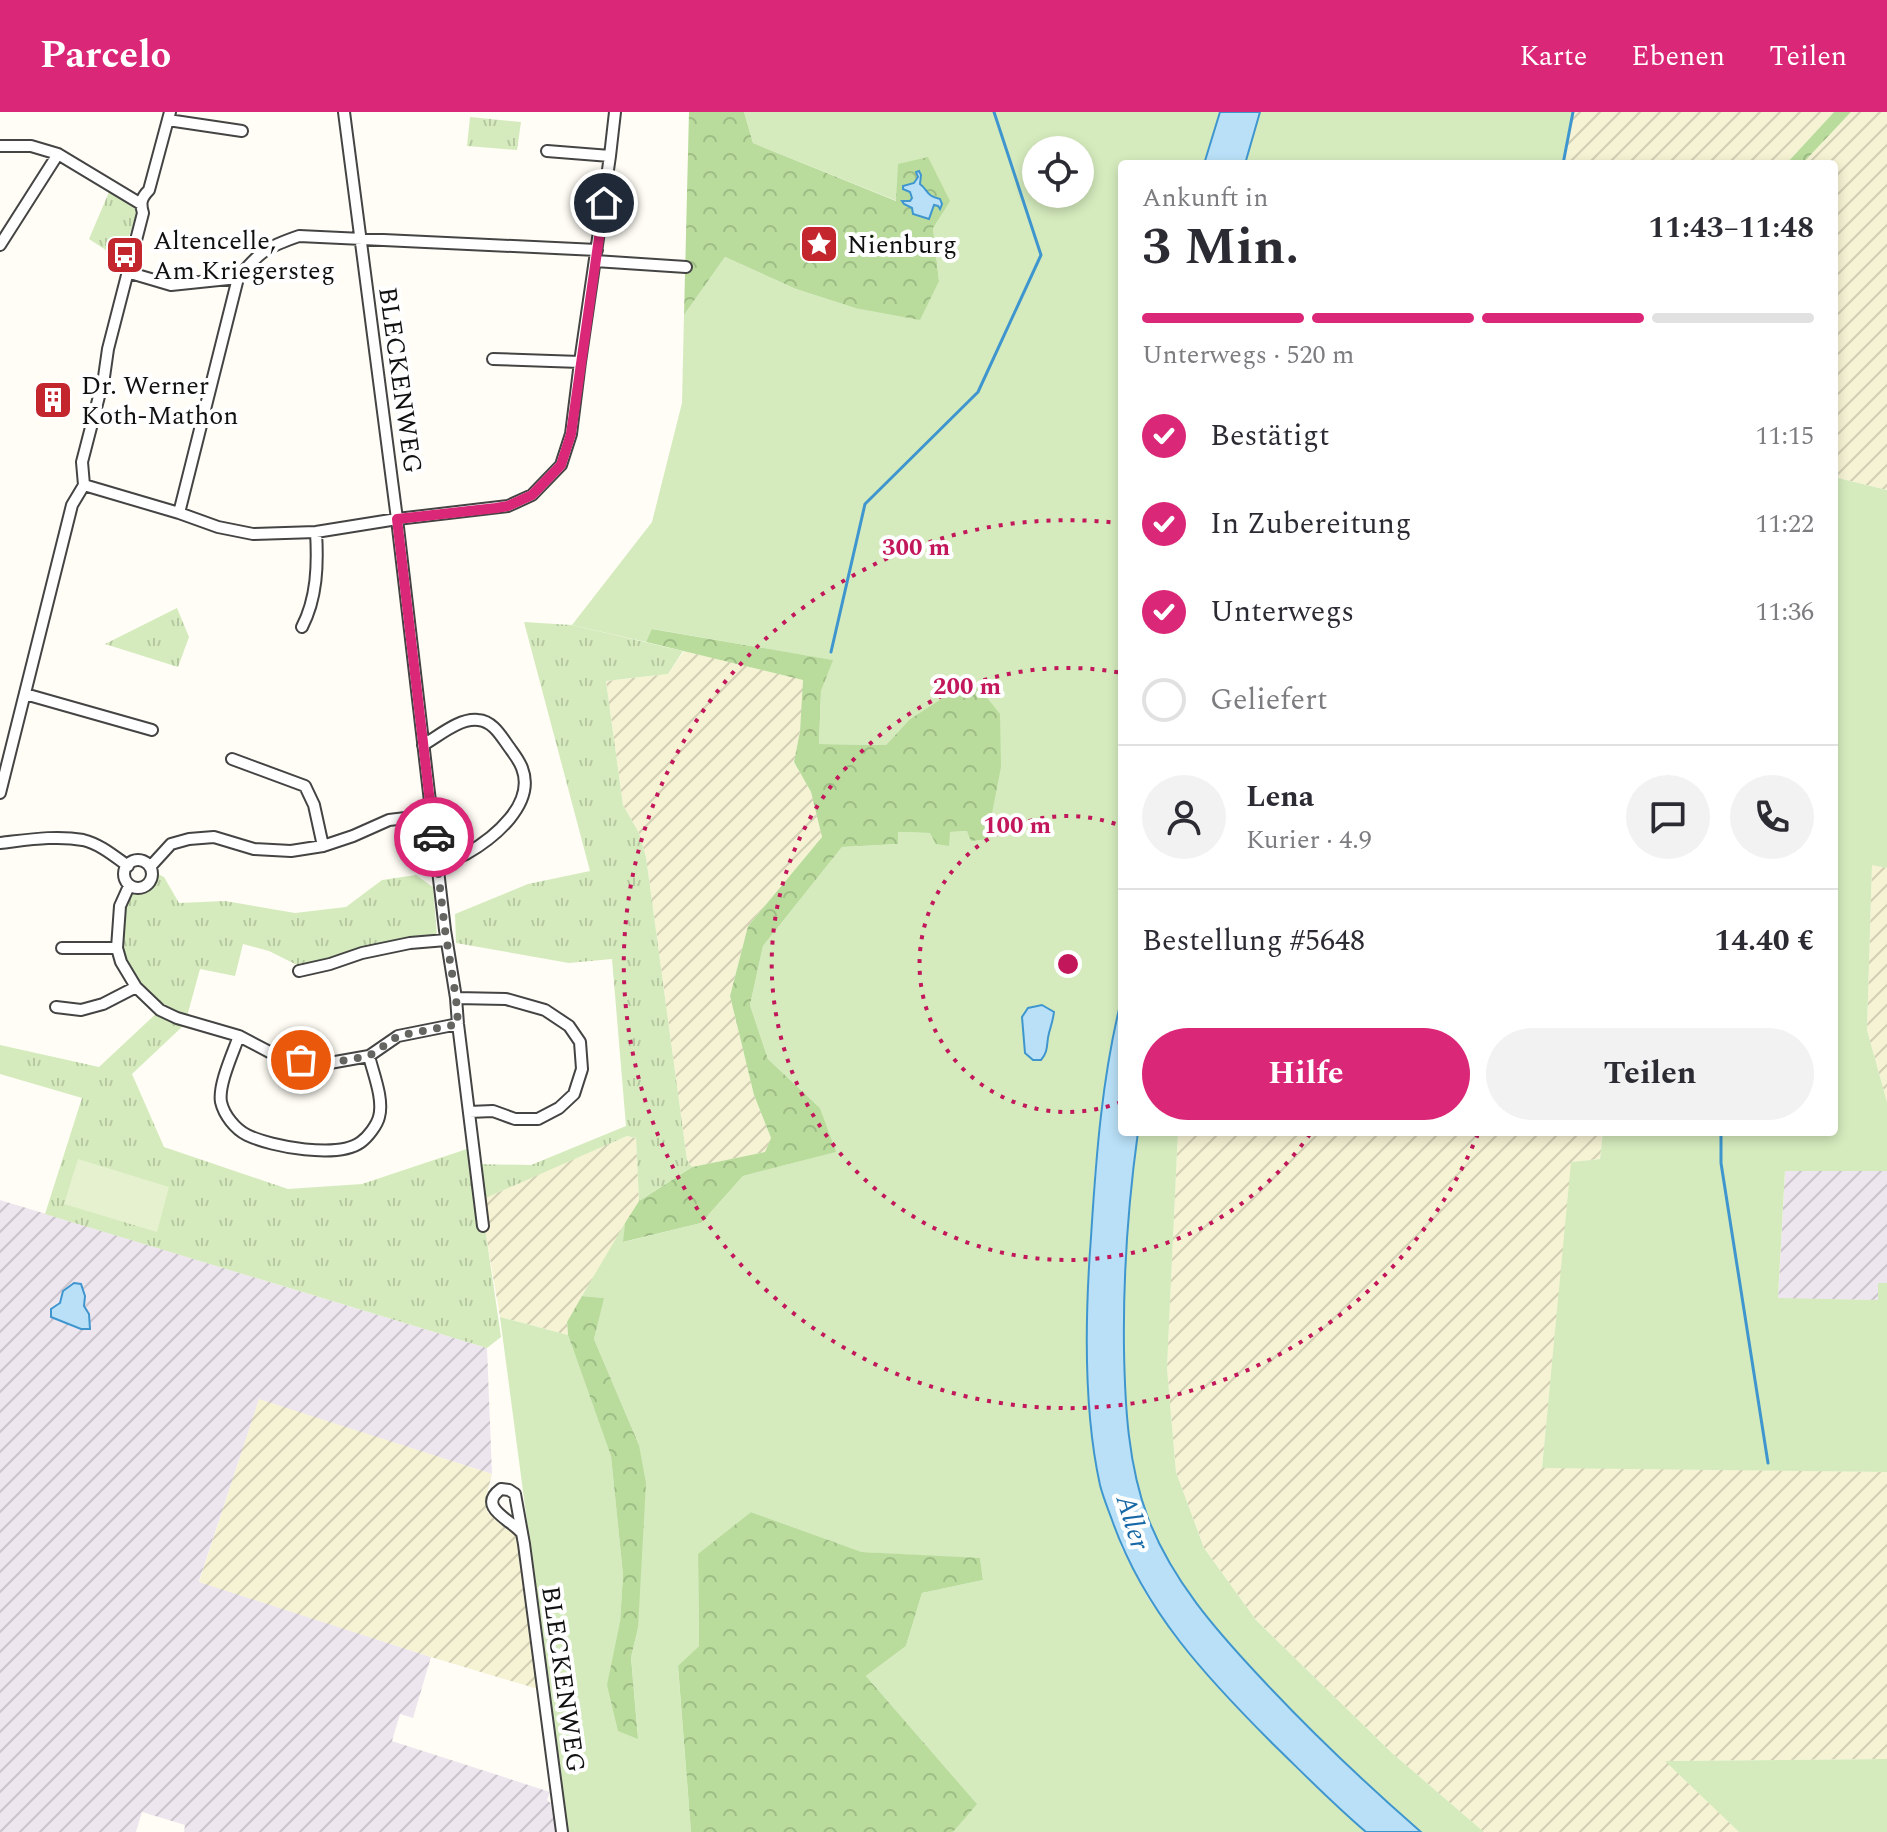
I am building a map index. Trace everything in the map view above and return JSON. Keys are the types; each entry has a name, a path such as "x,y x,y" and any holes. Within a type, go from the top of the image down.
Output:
{"street":[{"path":"84,485 218,527 253,534 316,532 496,508 532,495 561,465 571,434 615,112"},
{"name":"BLECKENWEG","path":"347,113 359,238 397,519 483,1226"},
{"path":"0,793 5,752 25,694 72,505 84,485 82,462 143,213 141,204 149,190 169,116 242,131"},
{"path":"0,146 31,146 58,154 141,204"},
{"path":"547,151 610,156"},
{"path":"0,245 58,154"},
{"path":"179,513 238,278 271,245 299,236 359,238 596,256 686,267"},
{"path":"127,272 171,285 238,278"},
{"path":"493,359 580,362"},
{"path":"302,627 309,614 316,579 316,532"},
{"path":"25,694 152,730"},
{"path":"423,745 463,722 479,720 491,724 523,770 521,801 513,815 465,855 438,865"},
{"path":"232,759 305,786 314,805 323,846"},
{"path":"150,867 171,844 189,839 214,837 254,849 291,851 323,846 389,820 431,815"},
{"path":"0,843 43,838 84,841 105,849 128,866"},
{"path":"139,860 150,867 153,875 146,887 137,889 129,886 124,878 130,862 139,860"},
{"path":"129,886 120,906 117,948 121,962 136,987 169,1015 239,1036 279,1057 324,1064 369,1056 398,1036 458,1024"},
{"path":"299,971 398,945 446,940"},
{"path":"62,948 117,948"},
{"path":"56,1007 81,1010 103,1004 136,987"},
{"path":"456,998 506,999 545,1010 569,1026 580,1042 582,1069 574,1094 559,1108 538,1119 515,1119 493,1111 469,1112"},
{"path":"239,1036 222,1086 221,1101 230,1122 245,1134 267,1143 303,1149 335,1151 360,1143 371,1131 379,1116 378,1090 369,1056"},
{"name":"BLECKENWEG","path":"521,1532 494,1510 494,1493 501,1489 517,1491 562,1832"}],"shaded area":[{"path":"1572,112 1834,112 1790,160 1563,160"},
{"path":"1851,112 1887,112 1887,490 1838,478 1838,160 1806,160"},
{"path":"684,651 804,680 794,762 811,792 822,837 748,926 730,996 754,1095 771,1138 765,1152 692,1167 687,1160 646,857 639,833 623,805 606,681 668,674"},
{"path":"1872,864 1887,868 1887,1102 1867,1030"},
{"path":"627,1136 636,1138 639,1201 567,1322 568,1335 500,1317 480,1200"},
{"path":"1178,1136 1603,1136 1600,1159 1572,1162 1542,1467 1887,1472 1887,1759 1666,1761 1739,1832 1484,1832 1392,1753 1256,1620 1204,1548 1176,1472 1167,1368"},
{"path":"1785,1171 1887,1171 1887,1283 1878,1283 1879,1300 1778,1299"},
{"path":"0,1200 487,1348 492,1474 259,1400 199,1581 431,1657 413,1718 400,1714 392,1741 550,1792 547,1800 552,1804 555,1832 184,1832 185,1825 142,1812 136,1832 0,1832"},
{"path":"259,1399 492,1474 485,1501 488,1513 516,1536 520,1550 538,1689 199,1582"}],"green space":[{"path":"689,112 744,112 753,143 896,201 898,164 928,157 950,201 933,228 939,281 920,320 855,308 796,289 725,257 684,315"},
{"path":"744,112 1220,112 1205,160 1118,160 1118,1022 1095,1166 1087,1349 1091,1429 1100,1487 1122,1549 1148,1598 1176,1638 1216,1685 1336,1806 1366,1832 953,1832 976,1803 866,1676 906,1646 922,1593 983,1580 980,1559 862,1552 751,1512 698,1555 699,1646 678,1667 691,1832 568,1832 500,1317 568,1335 611,1455 623,1575 620,1622 638,1738 631,1656 638,1628 639,1445 594,1339 603,1298 582,1296 625,1223 624,1242 701,1223 743,1176 835,1152 820,1108 768,1059 750,1005 763,946 842,847 898,844 898,832 930,833 949,846 949,832 967,831 987,839 909,720 886,745 819,744 821,691 832,660 653,629 646,642 572,625 652,522 682,403 684,315 725,257 796,289 855,308 939,281 933,228 897,201 753,143"},
{"path":"1260,112 1572,112 1563,160 1246,160"},
{"path":"1834,112 1851,112 1806,160 1790,160"},
{"path":"470,117 521,122 517,150 467,146"},
{"path":"109,192 138,210 121,260 89,239"},
{"path":"1838,478 1887,490 1887,868 1872,865 1867,1030 1887,1102 1887,1171 1785,1171 1778,1298 1878,1300 1878,1283 1887,1283 1887,1472 1542,1468 1571,1162 1600,1159 1603,1136 1838,1136"},
{"path":"177,608 189,637 178,667 105,644"},
{"path":"524,622 572,625 683,651 668,674 606,681 623,805 639,833 646,857 687,1160 692,1167 639,1201 636,1138 627,1136 481,1200 501,1337 487,1348 45,1214 82,1098 0,1074 0,1045 99,1067 160,1010 122,962 122,907 131,893 151,885 156,873 164,877 179,903 225,901 295,913 346,907 382,880 416,875 433,887 437,936 330,963 297,965 269,951 243,944 235,976 200,969 183,1026 132,1074 164,1147 288,1189 362,1184 473,1147 475,1164 531,1165 626,1126 612,959 569,963 456,943 455,914 528,884 590,871"},
{"path":"652,629 833,660 821,691 819,744 886,745 909,720 972,679 1000,714 1001,767 987,839 971,841 967,831 950,832 949,846 936,844 930,833 898,832 898,844 842,847 763,946 750,1005 768,1059 820,1108 836,1152 743,1176 701,1223 623,1242 625,1223 639,1201 692,1167 765,1152 771,1138 754,1095 730,996 748,926 822,837 811,792 794,762 800,731 803,680 646,642"},
{"path":"1138,1136 1178,1136 1167,1368 1176,1472 1204,1548 1256,1620 1392,1753 1484,1832 1422,1832 1338,1756 1259,1676 1196,1603 1169,1562 1141,1498 1129,1435 1124,1323 1129,1213"},
{"path":"78,1159 169,1187 157,1232 64,1204"},
{"path":"582,1296 604,1298 594,1339 639,1445 646,1483 638,1628 631,1657 638,1739 618,1731 607,1685 620,1622 623,1575 611,1456 568,1335 567,1322"},
{"path":"751,1512 862,1552 980,1558 983,1580 922,1593 906,1646 866,1676 977,1804 953,1832 691,1832 678,1666 699,1646 698,1554"},
{"path":"1887,1759 1887,1832 1739,1832 1665,1761"}],"water":[{"path":"1220,112 1260,112 1246,160 1205,160"},
{"path":"919,171 920,184 942,204 940,209 934,205 929,219 913,214 912,208 902,201 912,198 903,186 914,183"},
{"path":"1042,1005 1054,1015 1045,1054 1041,1060 1033,1060 1025,1053 1022,1017 1028,1008"},
{"name":"Aller","path":"1118,1015 1118,1136 1138,1136 1125,1268 1125,1392 1132,1456 1148,1518 1182,1583 1226,1640 1318,1737 1421,1832 1366,1832 1319,1789 1201,1668 1159,1613 1125,1553 1100,1485 1088,1394 1087,1298 1095,1177 1109,1056"},
{"path":"74,1283 81,1284 90,1329 81,1329 51,1317 51,1309 60,1303 63,1291"}],"waterway":[{"path":"831,652 865,504 978,392 1041,255 994,112"},
{"path":"1564,160 1573,112"},
{"path":"1721,1136 1721,1163 1768,1463"}],"way so far":[{"path":"301,1060 324,1064 369,1056 398,1036 458,1024 434,837"}],"place":[{"name":"Nienburg","path":"819,244"},
{"name":"Altencelle, Am Kriegersteg","path":"125,255"},
{"name":"Dr. Werner Koth-Mathon","path":"53,400"}],"route":[{"path":"434,837 397,519 508,506 532,495 561,465 571,434 604,203"}]}
